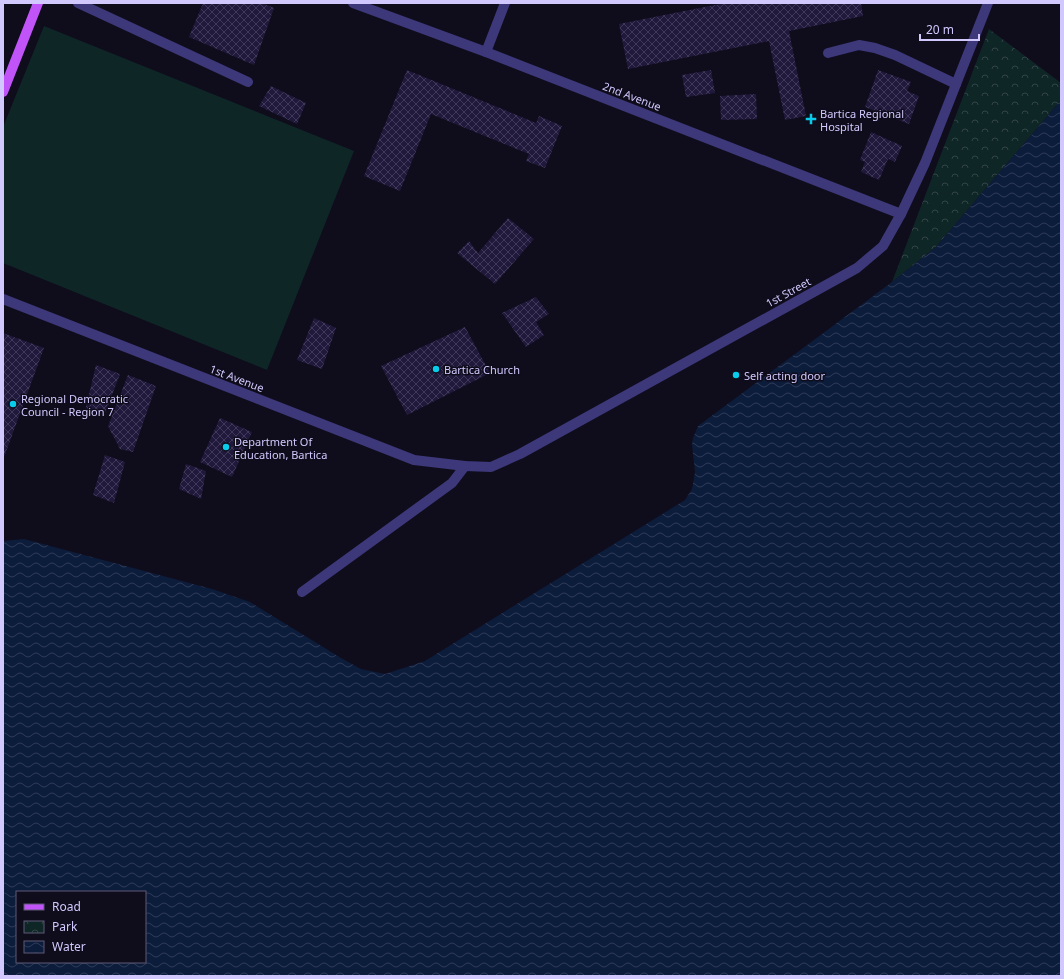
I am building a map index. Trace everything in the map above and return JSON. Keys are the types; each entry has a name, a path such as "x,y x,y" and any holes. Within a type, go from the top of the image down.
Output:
{"main road":[{"path":"3,92 38,3"}],"street":[{"path":"78,3 248,82"},
{"name":"2nd Avenue","path":"353,3 486,52 900,214"},
{"path":"486,52 505,3"},
{"name":"1st Street","path":"465,466 491,467 520,454 856,268 883,246 925,163 988,3"},
{"path":"828,52 859,45 875,48 956,84"},
{"name":"1st Avenue","path":"3,299 414,460 465,466"},
{"path":"302,592 452,483 465,466"}],"green space":[{"path":"44,26 354,151 267,370 3,263 3,127"},
{"path":"989,29 1061,83 1061,100 936,247 892,282"}],"water":[{"path":"1061,100 1061,976 3,976 3,541 24,539 212,589 250,602 361,669 385,674 425,661 685,500 692,489 695,472 692,445 698,426 892,282 936,247"}],"building":[{"path":"203,3 262,3 274,8 254,65 189,37"},
{"path":"725,3 861,3 863,16 789,31 806,116 785,120 769,41 628,69 619,24"},
{"path":"407,70 536,123 539,116 562,126 545,168 526,161 529,154 431,114 400,191 364,176"},
{"path":"711,70 715,93 686,97 682,75"},
{"path":"878,70 911,82 907,91 919,96 909,124 865,107"},
{"path":"271,86 306,103 297,124 259,106"},
{"path":"756,94 757,119 721,120 720,96"},
{"path":"871,132 902,146 895,162 888,159 879,180 861,172 865,162 860,160"},
{"path":"508,218 534,239 495,284 457,253 469,241 478,253"},
{"path":"536,297 549,314 536,322 544,335 526,347 502,313"},
{"path":"314,318 336,328 322,369 297,360"},
{"name":"Bartica Church","path":"465,327 490,373 407,415 381,366"},
{"name":"Regional Democratic Council - Region 7","path":"3,333 44,348 3,460"},
{"path":"96,365 120,374 104,416 85,411"},
{"path":"128,375 156,386 133,452 120,449 108,426"},
{"name":"Department Of Education, Bartica","path":"220,418 252,432 232,477 200,462"},
{"path":"105,455 125,462 114,503 93,495"},
{"path":"186,464 206,471 201,499 179,489"}],"place":[{"name":"Bartica Regional Hospital","path":"811,119"},
{"name":"Bartica Church","path":"436,369"},
{"name":"Self acting door","path":"736,375"},
{"name":"Regional Democratic Council - Region 7","path":"13,404"},
{"name":"Department Of Education, Bartica","path":"226,447"}]}
